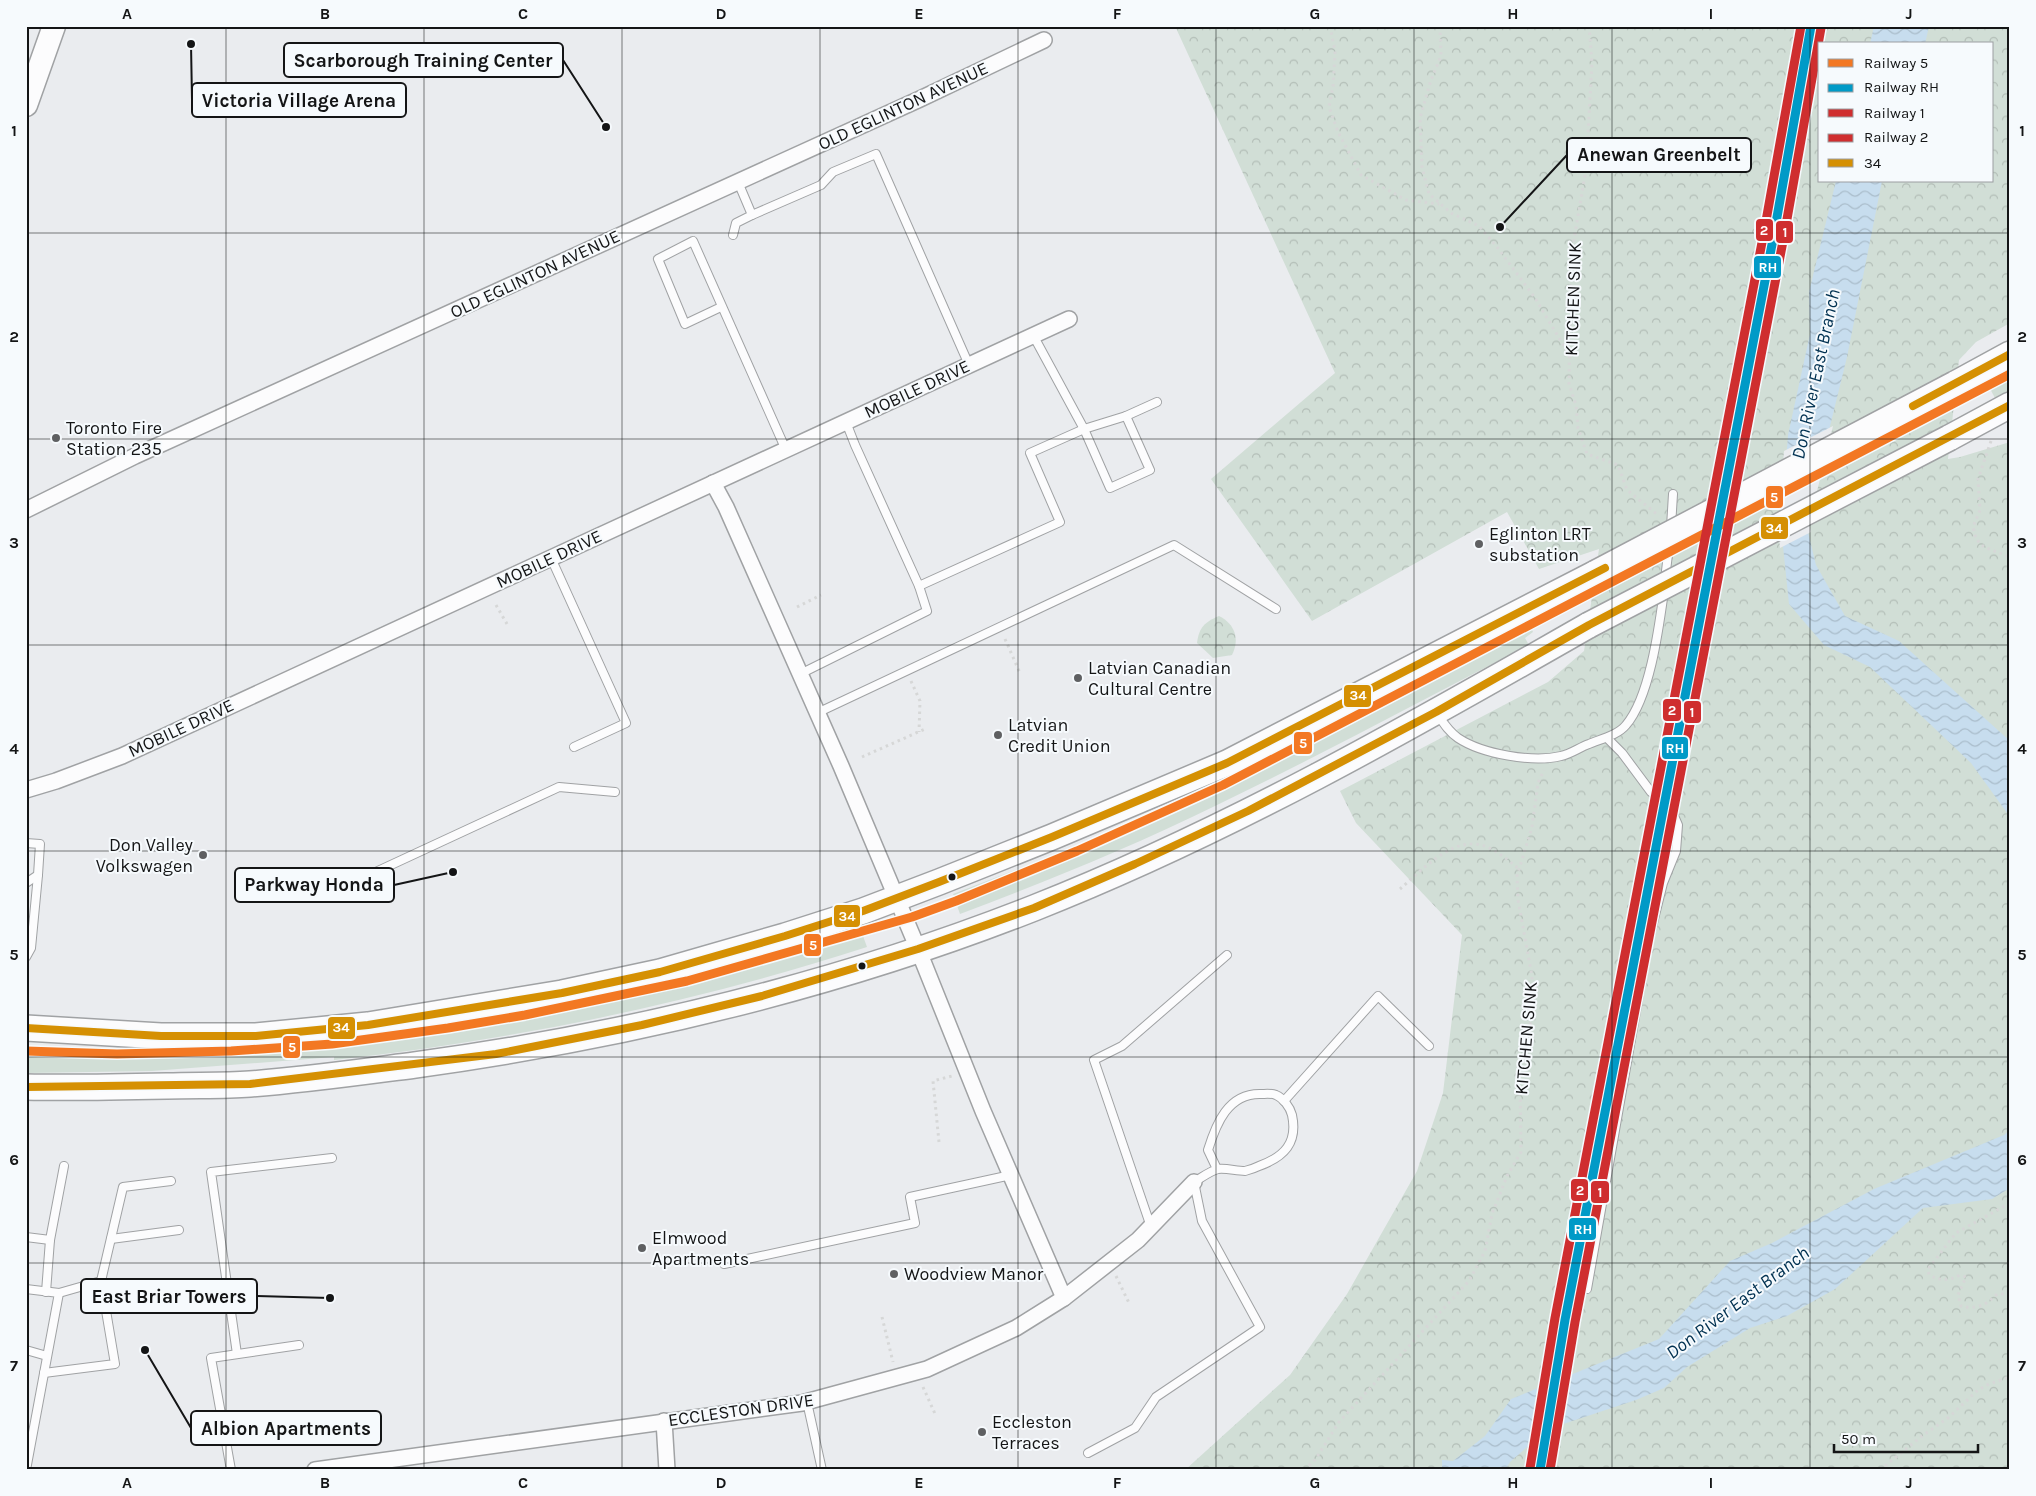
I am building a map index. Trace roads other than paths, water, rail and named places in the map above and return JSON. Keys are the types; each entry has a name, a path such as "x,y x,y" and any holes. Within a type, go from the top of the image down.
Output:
{"main road":[{"path":"26,1028 161,1036 246,1036 368,1025 562,993 660,972 785,936 896,898 1052,837 1227,763 1596,573 2010,354"},
{"path":"26,1087 250,1084 496,1054 642,1025 762,996 918,950 1034,908 1248,812 1436,712 1589,625 2010,406"}],"street":[{"path":"26,106 54,26"},
{"name":"OLD EGLINTON AVENUE","path":"26,510 135,456 920,99 1044,40"},
{"name":"MOBILE DRIVE","path":"26,790 56,781 122,756 1069,319"},
{"path":"713,483 726,507 817,713 1064,1298"},
{"name":"ECCLESTON DRIVE","path":"315,1470 807,1402 926,1369 1016,1328 1064,1298 1138,1240 1194,1182"},
{"path":"664,1421 668,1470"}],"lane":[{"path":"733,235 736,223 821,186 833,172 876,154 969,365"},
{"path":"738,182 752,215"},
{"path":"721,307 685,324 658,259 693,241 786,450"},
{"path":"1033,335 1084,429 1110,488 1150,470 1126,416"},
{"path":"918,586 1060,522 1030,453 1084,429 1126,416 1157,402"},
{"path":"800,674 927,611 918,586 846,422"},
{"path":"1436,712 1448,729 1459,738 1501,755 1534,759 1562,756 1586,744 1607,738 1626,726 1641,699 1660,622 1672,522 1673,494"},
{"path":"817,713 1174,545 1276,609"},
{"path":"551,558 626,723 574,747"},
{"path":"1587,1289 1648,943 1663,883 1676,851 1678,825 1672,809 1650,792 1622,753 1607,738"},
{"path":"352,883 559,787 614,792"},
{"path":"26,843 40,844 31,948 26,957"},
{"path":"26,883 38,875"},
{"path":"1151,1226 1094,1060 1122,1046 1227,955"},
{"path":"1284,1101 1378,996 1429,1046"},
{"path":"1088,1453 1136,1428 1156,1397 1260,1328 1202,1221 1194,1182 1217,1169 1246,1171 1272,1162 1286,1151 1292,1142 1293,1118 1290,1109 1284,1101 1277,1095 1248,1095 1236,1101 1224,1111 1216,1126 1208,1150 1217,1169"},
{"path":"237,1354 211,1172 332,1158"},
{"path":"46,1292 50,1240 64,1166"},
{"path":"724,1264 915,1224 910,1197 1011,1175"},
{"path":"44,1373 115,1364 101,1281 123,1187 171,1181"},
{"path":"111,1239 179,1230"},
{"path":"26,1237 50,1240"},
{"path":"26,1289 59,1293 101,1281"},
{"path":"26,1470 59,1293"},
{"path":"231,1470 211,1358 299,1345"},
{"path":"26,1350 47,1356"},
{"path":"807,1402 822,1470"}],"water":[{"path":"1874,26 1929,26 1925,42 1870,42"},
{"name":"Don River East Branch","path":"1836,182 1882,182 1847,357 1806,524 1816,565 1845,616 1899,641 2010,741 2010,817 1971,763 1870,667 1824,645 1789,604 1781,527 1788,435 1810,334 1809,292"},
{"name":"Don River East Branch","path":"2010,1130 2010,1188 1992,1199 1923,1208 1835,1289 1787,1316 1750,1328 1687,1367 1664,1388 1636,1400 1548,1429 1510,1462 1505,1470 1442,1470 1442,1460 1453,1461 1485,1436 1511,1399 1659,1339 1730,1261 1772,1243 1874,1189 2004,1135"}],"rail line":[{"name":"2","path":"1530,1468 1555,1318 1764,232 1801,26"},
{"name":"RH","path":"1540,1470 1565,1320 1774,234 1811,26"},
{"name":"1","path":"1819,42 1821,28"},
{"name":"1","path":"1550,1470 1575,1322 1784,236 1818,45"},
{"name":"5","path":"26,1051 117,1054 231,1051 332,1044 448,1028 525,1015 687,981 912,917 1077,851 1223,785 2010,374"}],"place":[{"name":"Victoria Village Arena","path":"191,44"},
{"name":"Scarborough Training Center","path":"606,127"},
{"name":"Anewan Greenbelt","path":"1500,227"},
{"name":"Toronto Fire Station 235","path":"56,438"},
{"name":"Eglinton LRT substation","path":"1479,544"},
{"name":"Latvian Canadian Cultural Centre","path":"1078,678"},
{"name":"Latvian Credit Union","path":"998,735"},
{"name":"Don Valley Volkswagen","path":"203,855"},
{"name":"Parkway Honda","path":"453,872"},
{"name":"Elmwood Apartments","path":"642,1248"},
{"name":"Woodview Manor","path":"894,1274"},
{"name":"East Briar Towers","path":"330,1298"},
{"name":"Albion Apartments","path":"145,1350"},
{"name":"Eccleston Terraces","path":"982,1432"}]}
